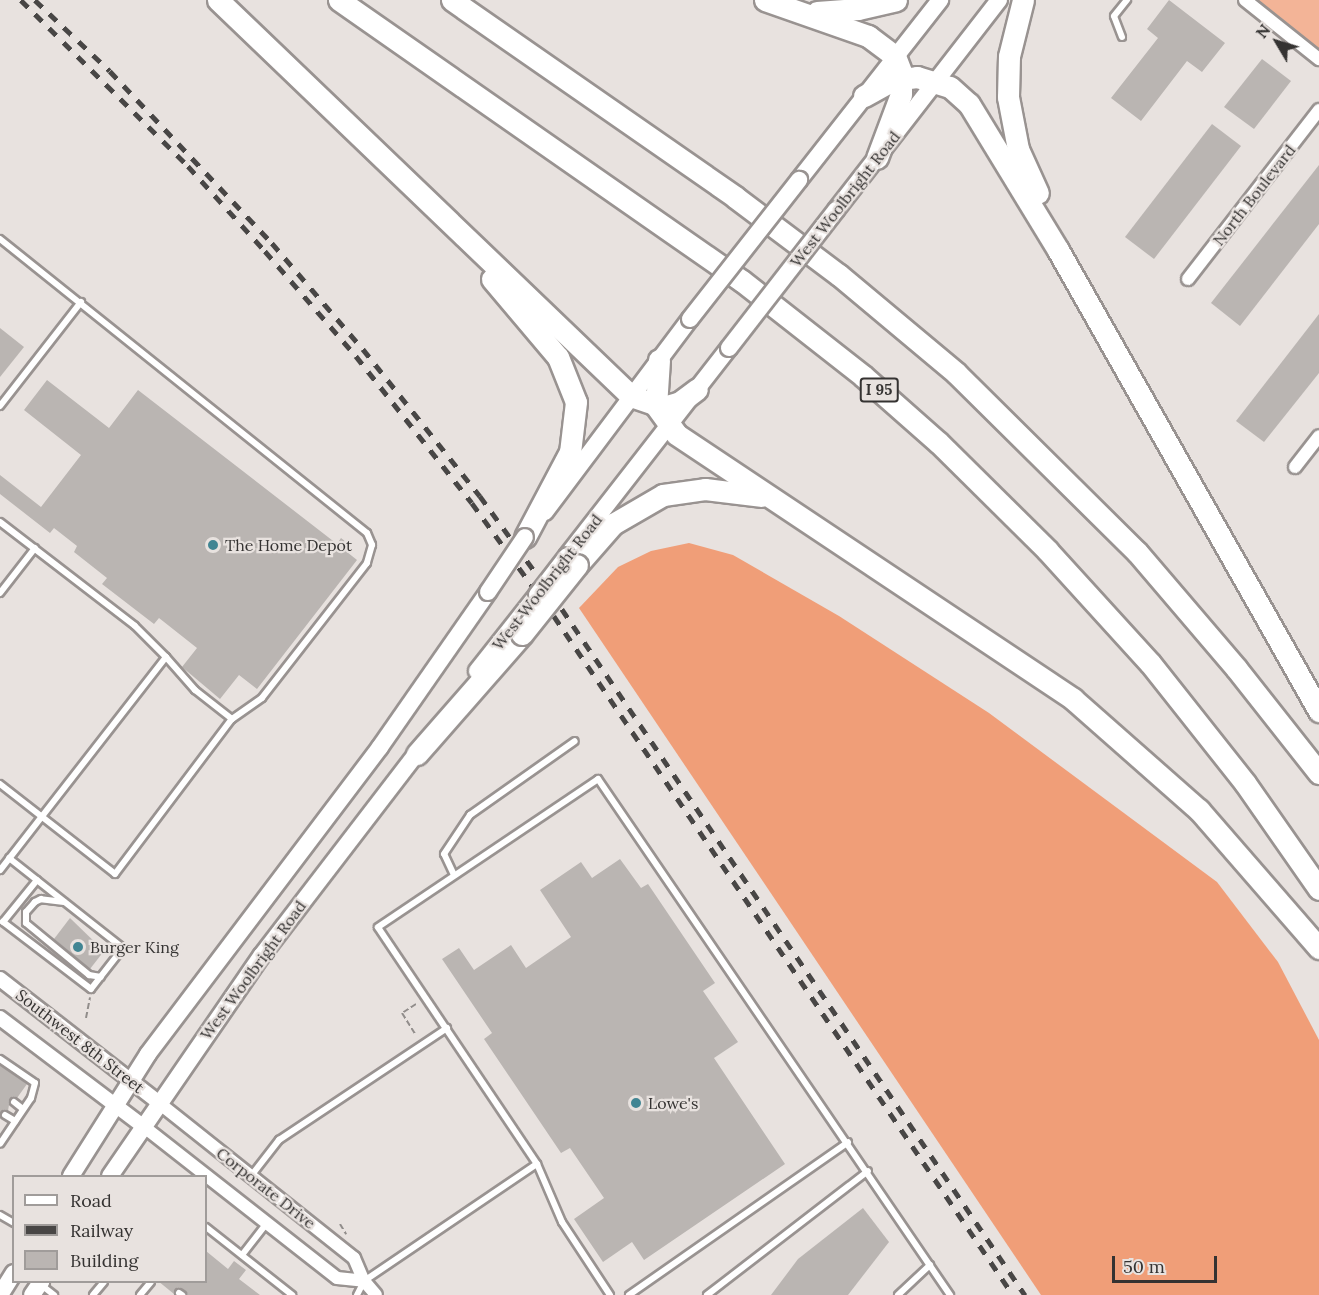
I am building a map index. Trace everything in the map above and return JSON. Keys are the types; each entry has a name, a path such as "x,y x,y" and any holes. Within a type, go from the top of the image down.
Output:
{"highway":[{"path":"218,0 631,396 656,406 680,402 697,390"},
{"name":"I 95","path":"339,0 742,281 924,430 1047,550 1150,663 1238,775 1319,889"},
{"path":"452,0 753,210 862,294 956,373 1137,552 1236,668 1319,773"},
{"path":"765,0 868,36 895,56 902,77 898,104 877,158"},
{"path":"802,12 858,9 896,0"},
{"path":"1023,0 1009,56 1010,114 1018,149 1058,250"},
{"path":"864,96 902,77 936,81 955,90 969,104 1058,250 1319,711"},
{"path":"434,206 550,347 574,389 577,414 573,442 540,514 525,537"},
{"path":"659,360 656,406 668,427 771,498 1014,656 1103,723 1226,837 1319,948"},
{"path":"417,754 572,561 613,524 663,495 713,489 771,498"}],"main road":[{"path":"540,514 939,0"},
{"name":"West Woolbright Road","path":"572,561 668,427 999,0"},
{"name":"West Woolbright Road","path":"72,1175 130,1079 213,964 380,747 525,537"},
{"name":"West Woolbright Road","path":"111,1175 262,955 417,754"},
{"path":"0,1295 12,1276"}],"street":[{"path":"1245,0 1319,59"},
{"name":"North Boulevard","path":"1188,279 1319,110"},
{"path":"1295,467 1319,436"},
{"name":"Southwest 8th Street","path":"0,979 159,1103"},
{"name":"Southwest 8th Street","path":"0,1018 143,1126"},
{"name":"Corporate Drive","path":"159,1103 354,1258 364,1281 376,1295"},
{"name":"Corporate Drive","path":"143,1126 206,1175"},
{"name":"Corporate Drive","path":"207,1176 337,1278 364,1281"}],"lane":[{"path":"1122,37 1114,16 1127,0"},
{"path":"0,239 367,532 372,545 367,563 262,698 232,718 115,874 0,784"},
{"path":"0,406 81,302"},
{"path":"0,522 135,626 195,690 232,718"},
{"path":"0,593 35,548"},
{"path":"0,870 166,657"},
{"path":"454,875 444,854 470,815 574,741"},
{"path":"610,1295 562,1222 537,1164 378,927 598,779 868,1171 950,1295"},
{"path":"9,858 37,880 64,902 123,948 91,990 3,922 37,880"},
{"path":"64,902 41,899 35,902 26,912 26,923 89,975 101,977"},
{"path":"251,1176 279,1140 447,1028"},
{"path":"0,1144 23,1109 35,1083 1,1061"},
{"path":"14,1102 23,1109"},
{"path":"5,1115 15,1121"},
{"path":"0,1129 7,1134"},
{"path":"629,1295 848,1142"},
{"path":"357,1295 364,1281 537,1164"},
{"path":"707,1295 868,1171"},
{"path":"242,1255 267,1223"},
{"path":"207,1228 292,1295"},
{"path":"898,1295 930,1265"},
{"path":"93,1295 102,1283"},
{"path":"140,1295 149,1283"},
{"path":"38,1287 54,1295"}],"path":[{"path":"86,1018 90,997"},
{"path":"422,1044 402,1013 426,997"},
{"path":"340,1224 349,1239"}],"shaded area":[{"path":"1253,0 1319,0 1319,49 1264,8"},
{"path":"689,543 733,555 839,616 989,713 1217,882 1278,962 1319,1040 1319,1295 1041,1295 579,608 618,567 651,551"}],"building":[{"path":"1169,0 1225,43 1202,72 1187,61 1141,121 1111,98 1158,38 1147,29"},
{"path":"1262,59 1291,81 1254,129 1224,107"},
{"path":"1212,124 1241,146 1154,259 1125,237"},
{"path":"1319,165 1319,224 1240,326 1211,303"},
{"path":"1319,314 1319,373 1264,442 1236,421"},
{"path":"0,328 24,347 0,377"},
{"name":"The Home Depot","path":"47,380 109,428 138,390 337,544 341,538 351,546 347,552 357,560 257,689 239,675 220,699 182,667 197,648 159,618 154,624 102,584 107,578 74,552 77,546 54,528 50,533 0,494 0,475 41,507 81,455 24,410"},
{"name":"Lowe's","path":"620,859 641,888 648,884 715,983 703,991 738,1042 714,1058 785,1164 644,1260 632,1242 603,1262 574,1219 604,1198 570,1148 561,1153 484,1039 492,1033 442,959 459,948 474,970 511,945 526,968 571,937 540,890 581,862 592,878"},
{"name":"Burger King","path":"70,918 104,951 90,969 54,939"},
{"path":"0,1065 27,1084 17,1098 10,1099 8,1111 0,1114"},
{"path":"863,1208 889,1242 848,1295 771,1295 798,1259"},
{"path":"207,1252 228,1269 234,1261 246,1270 239,1279 260,1295 188,1295 179,1288 174,1294 160,1283 207,1283"}],"railway":[{"path":"21,0 188,166 265,251 356,356 472,503 554,616 1013,1295"},
{"path":"35,0 110,71 272,243 363,349 480,496 562,609 1025,1295"}],"place":[{"name":"The Home Depot","path":"213,545"},
{"name":"Burger King","path":"78,947"},
{"name":"Lowe's","path":"636,1103"}]}
